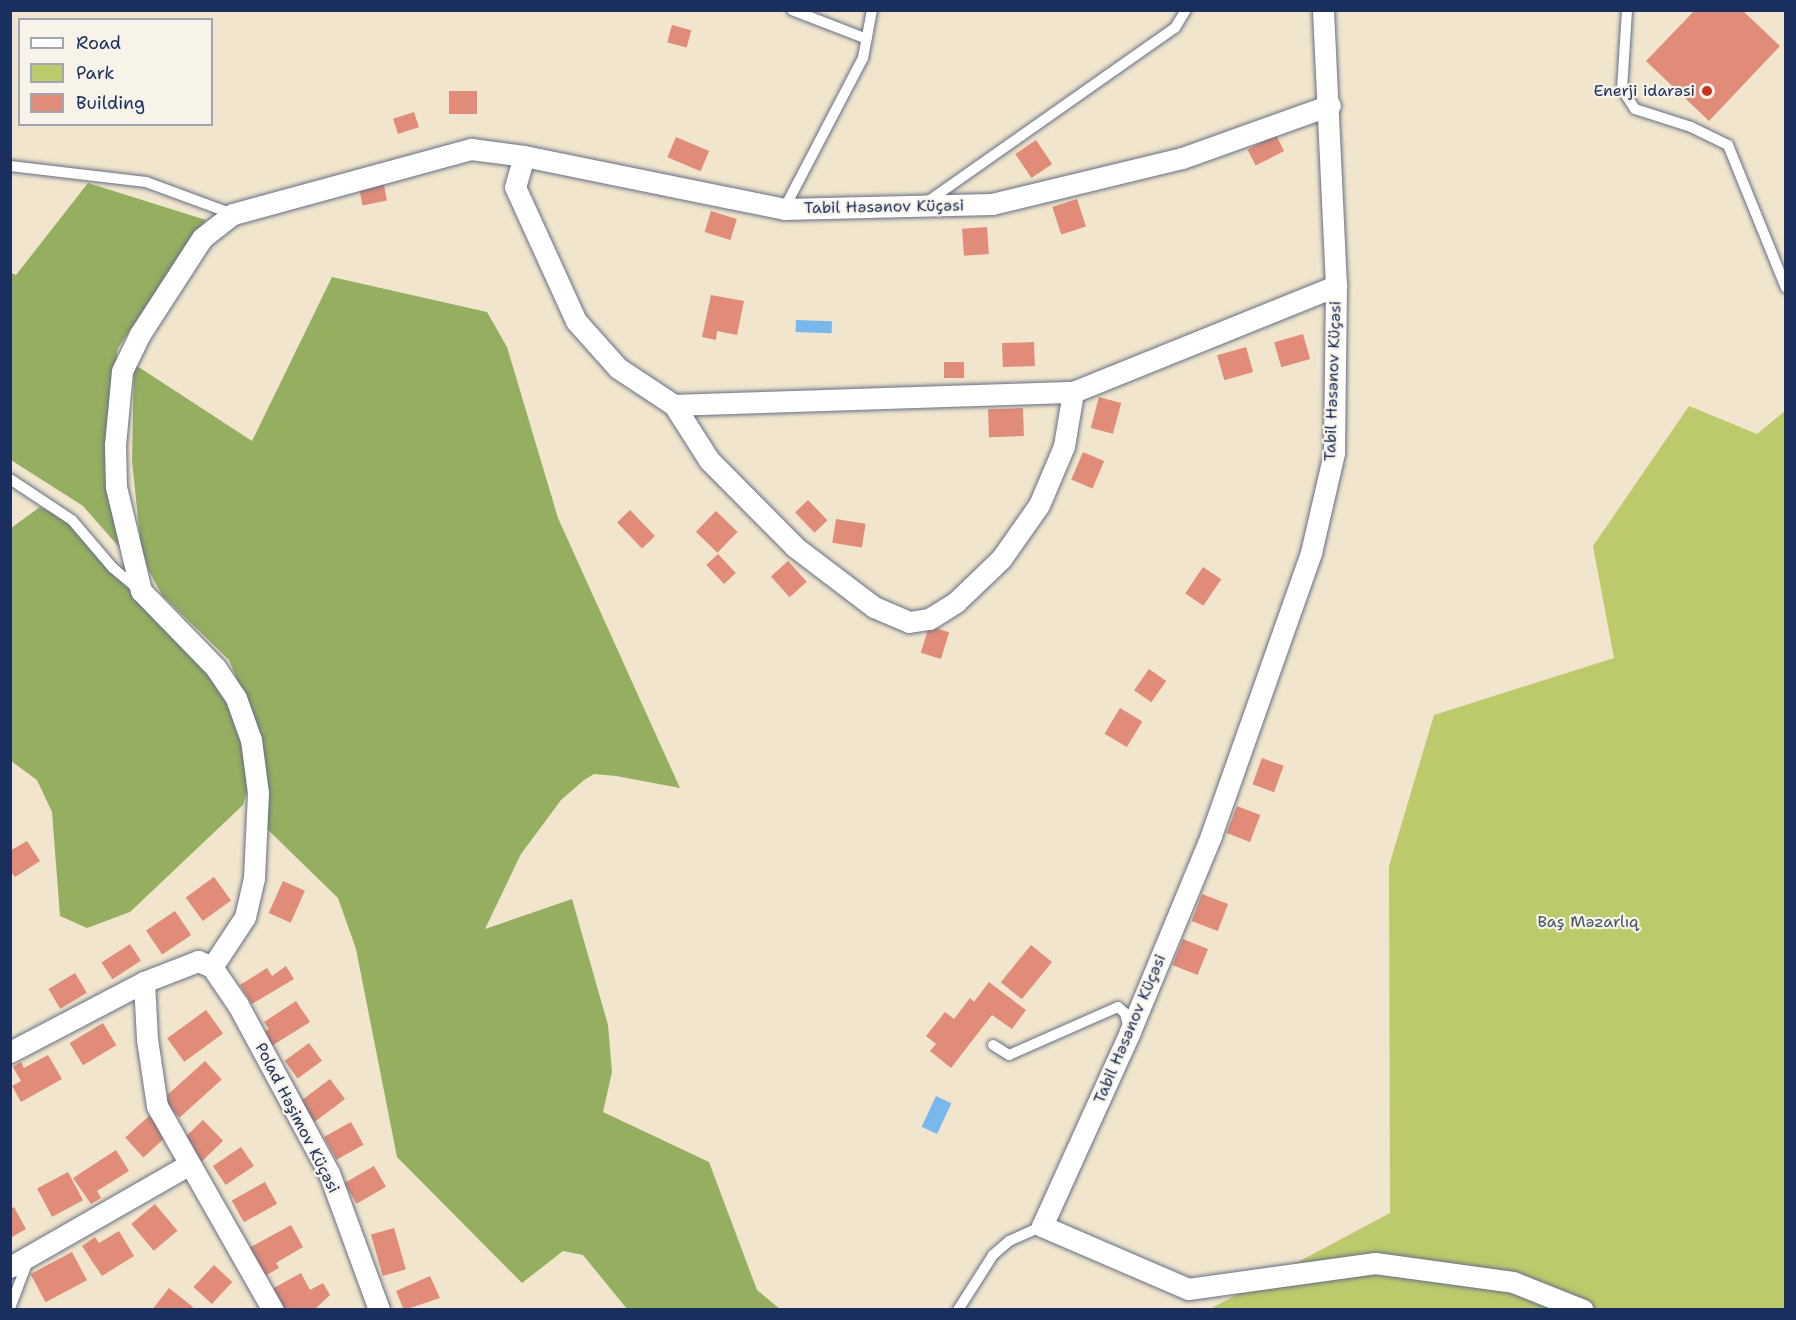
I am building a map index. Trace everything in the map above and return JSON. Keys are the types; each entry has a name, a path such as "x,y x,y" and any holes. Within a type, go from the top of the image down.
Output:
{"street":[{"name":"Tabil Həsənov Küçəsi","path":"1042,1226 1130,1032 1211,836 1311,553 1334,453 1336,286 1330,105 1323,10"},
{"name":"Tabil Həsənov Küçəsi","path":"233,214 437,156 471,149 524,156 784,209 992,204 1182,158 1330,105"},
{"path":"524,156 515,187 576,321 618,368 674,405 709,460 795,547 874,607 909,622 929,619 956,602 1001,559 1039,505 1056,466 1064,446 1073,392"},
{"path":"10,1052 144,982 198,962 212,967 245,917 254,878 258,793 251,740 236,698 216,668 141,591 116,487 115,445 122,371 140,334 202,238 233,214"},
{"name":"Tabil Həsənov Küçəsi","path":"674,405 1073,392 1336,286"},
{"name":"Polad Həşimov Küçəsi","path":"212,967 238,1005 329,1173 379,1310"},
{"path":"144,982 147,1039 157,1106 273,1310"},
{"path":"10,1267 190,1164"},
{"path":"1042,1226 1188,1288 1375,1263 1513,1282 1583,1310"}],"lane":[{"path":"792,10 867,39"},
{"name":"Tabil Həsənov Küçəsi","path":"784,209 863,58 872,10"},
{"path":"919,207 1174,28 1186,10"},
{"path":"1627,10 1622,89 1635,109 1691,127 1728,145 1785,288"},
{"path":"10,166 146,182 233,214"},
{"path":"10,479 72,520 113,568 141,591"},
{"path":"993,1045 1009,1055 1118,1007 1125,1013 1130,1032"},
{"path":"958,1310 993,1255 1010,1241 1042,1226"},
{"path":"10,1308 30,1255"}],"green space":[{"path":"88,183 206,220 118,348 109,407 127,556 83,506 11,460 10,272 16,275"},
{"path":"332,277 487,312 507,347 558,518 680,788 594,774 584,780 561,800 521,854 485,929 572,899 608,1025 612,1072 603,1112 709,1162 757,1290 780,1309 627,1309 583,1255 563,1251 522,1283 397,1157 356,949 338,898 263,825 251,713 229,660 162,595 149,571 141,547 132,461 134,364 252,441"},
{"name":"Baş Məzarlıq","path":"1689,406 1757,434 1785,411 1785,1309 1208,1310 1390,1213 1389,866 1434,715 1614,658 1593,546"},
{"path":"40,507 70,521 112,573 193,648 230,701 242,741 249,784 243,805 130,912 87,928 60,916 52,812 37,780 11,761 11,528"}],"water":[{"path":"796,320 832,321 832,333 796,332"},
{"path":"936,1096 951,1103 937,1134 922,1127"}],"building":[{"name":"Enerji idarəsi","path":"1695,10 1742,10 1780,46 1709,121 1646,61"},
{"path":"672,25 691,30 687,48 667,42"},
{"path":"449,91 477,91 477,114 449,114"},
{"path":"414,112 419,127 398,134 393,119"},
{"path":"1276,135 1284,151 1256,166 1247,150"},
{"path":"676,137 709,151 701,171 667,157"},
{"path":"1036,140 1052,164 1031,178 1015,154"},
{"path":"383,180 387,201 362,205 358,185"},
{"path":"1077,199 1086,227 1061,235 1052,207"},
{"path":"711,211 737,219 730,240 705,232"},
{"path":"987,227 989,254 964,256 962,229"},
{"path":"711,295 744,301 737,335 717,331 716,340 702,337"},
{"path":"1303,334 1310,359 1281,367 1274,342"},
{"path":"1034,342 1035,366 1003,367 1002,343"},
{"path":"1246,347 1253,372 1224,380 1217,355"},
{"path":"944,362 964,362 964,378 944,378"},
{"path":"1099,397 1121,403 1113,434 1091,428"},
{"path":"1023,408 1024,436 989,437 988,409"},
{"path":"1083,452 1104,461 1092,489 1071,480"},
{"path":"808,500 827,520 815,533 795,513"},
{"path":"630,510 655,536 642,548 617,523"},
{"path":"716,511 738,532 717,553 696,532"},
{"path":"836,519 866,524 862,547 832,543"},
{"path":"718,554 736,573 724,584 706,565"},
{"path":"788,561 807,582 790,597 771,576"},
{"path":"1203,567 1221,579 1203,606 1185,594"},
{"path":"929,626 949,632 941,659 921,653"},
{"path":"1149,669 1166,681 1151,702 1134,690"},
{"path":"1120,708 1142,721 1127,747 1105,734"},
{"path":"1262,758 1284,766 1274,792 1252,784"},
{"path":"1237,806 1260,815 1250,842 1227,833"},
{"path":"27,841 40,861 15,877 10,871 10,851"},
{"path":"214,877 231,900 203,921 186,898"},
{"path":"283,881 305,891 291,923 269,913"},
{"path":"1202,894 1228,904 1218,931 1192,921"},
{"path":"175,911 191,935 162,955 146,931"},
{"path":"1183,939 1208,949 1198,975 1173,965"},
{"path":"130,944 141,961 112,979 101,963"},
{"path":"1031,945 1052,962 1022,999 1001,982"},
{"path":"286,966 294,979 252,1004 240,985 267,968 272,976"},
{"path":"75,973 87,993 60,1009 48,989"},
{"path":"989,982 1026,1010 1012,1029 992,1015 951,1068 930,1051 936,1044 926,1036 945,1012 954,1019 970,998 974,1002"},
{"path":"296,1001 310,1022 270,1047 261,1033 269,1029 264,1022"},
{"path":"206,1010 223,1033 184,1062 167,1038"},
{"path":"103,1023 116,1045 83,1065 70,1043"},
{"path":"309,1043 322,1061 298,1078 285,1061"},
{"path":"48,1055 62,1079 21,1102 12,1086 21,1081 13,1067 21,1062 24,1068"},
{"path":"205,1061 222,1080 179,1118 163,1099"},
{"path":"330,1079 345,1099 315,1122 300,1102"},
{"path":"149,1116 167,1136 143,1157 125,1137"},
{"path":"203,1120 223,1141 202,1162 181,1141"},
{"path":"351,1122 364,1145 336,1160 324,1137"},
{"path":"241,1147 254,1166 226,1185 213,1166"},
{"path":"116,1150 129,1171 97,1191 101,1198 91,1204 73,1178"},
{"path":"374,1166 386,1187 357,1204 345,1183"},
{"path":"68,1172 83,1200 52,1217 37,1188"},
{"path":"265,1182 277,1204 244,1222 232,1200"},
{"path":"155,1204 177,1231 154,1251 131,1224"},
{"path":"14,1207 26,1229 10,1238 10,1209"},
{"path":"291,1225 303,1247 276,1263 279,1268 263,1277 247,1249"},
{"path":"394,1228 406,1269 383,1276 371,1235"},
{"path":"119,1231 134,1256 102,1276 82,1246 95,1237 99,1243"},
{"path":"72,1252 87,1280 46,1302 31,1274"},
{"path":"214,1265 232,1282 212,1304 194,1287"},
{"path":"301,1273 310,1290 323,1283 330,1295 314,1310 284,1310 272,1289"},
{"path":"430,1276 440,1298 404,1310 396,1291"},
{"path":"169,1288 193,1307 191,1310 152,1310"}],"place":[{"name":"Enerji idarəsi","path":"1707,91"}]}
